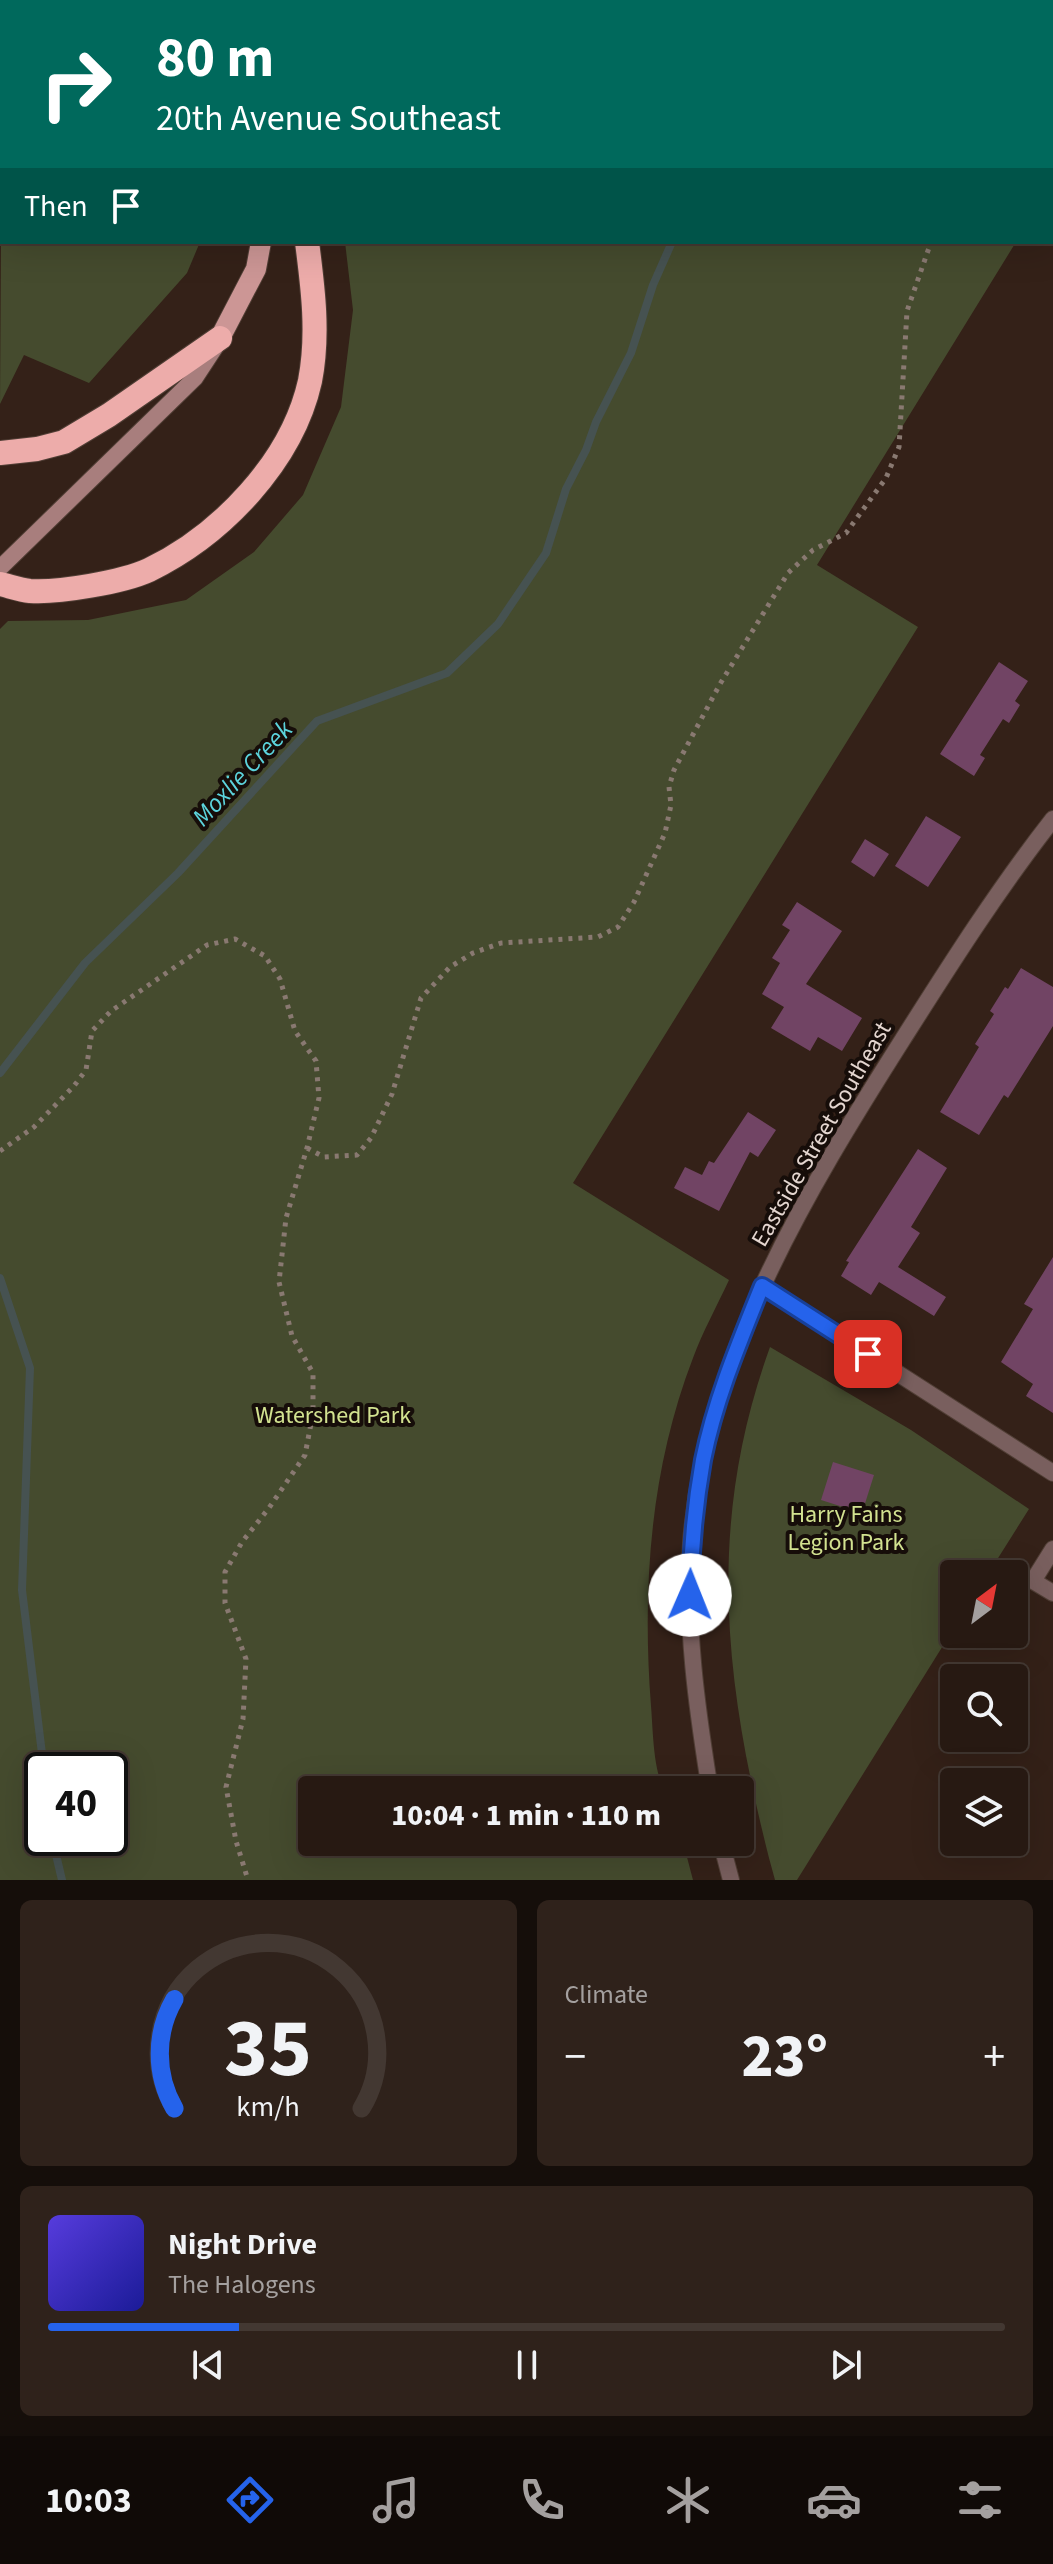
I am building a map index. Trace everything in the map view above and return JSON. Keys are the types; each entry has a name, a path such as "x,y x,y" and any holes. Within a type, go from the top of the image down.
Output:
{"highway":[{"path":"0,584 30,591 94,585 146,572 181,552 220,521 262,478 292,431 310,381 315,309 307,244"},
{"path":"0,453 64,442 109,415 220,338"}],"main road":[{"path":"0,568 195,378 256,269 261,244"}],"street":[{"name":"Eastside Street Southeast","path":"708,1776 690,1621 691,1542 703,1459 728,1372 762,1286 800,1210 864,1100 933,991 1053,819"},
{"path":"762,1286 1053,1473"},
{"path":"1053,1549 1033,1581 1053,1593"},
{"path":"725,1856 731,1880"}],"path":[{"path":"307,1148 324,1157 357,1155 371,1138 392,1094 421,998 450,967 473,953 501,943 598,937 618,927 634,902 665,833 671,805 669,787 674,770 720,684 788,573 813,550 846,533 886,478 899,447 907,311 930,244"},
{"path":"0,1151 34,1127 74,1086 86,1070 92,1031 111,1011 207,945 235,939 265,956 280,979 295,1031 316,1061 319,1098 286,1218 279,1282 292,1336 313,1373 313,1413 305,1455 242,1542 225,1572 225,1603 246,1659 243,1719 226,1787 236,1841 248,1880"}],"green space":[{"path":"1,244 199,244 187,273 89,383 24,355 0,404"},
{"name":"Watershed Park","path":"345,244 1015,244 817,565 918,627 573,1183 729,1280 697,1348 678,1400 658,1486 649,1574 648,1662 654,1750 659,1776 298,1776 298,1856 687,1856 693,1880 0,1880 0,629 8,621 88,620 186,600 254,552 303,495 341,407 353,310"},
{"name":"Harry Fains Legion Park","path":"770,1347 911,1430 1029,1509 997,1560 940,1560 942,1648 797,1880 775,1880 754,1796 754,1776 750,1776 733,1665 729,1602 730,1540 737,1476 750,1412"}],"building":[{"path":"999,662 1028,681 1015,701 1020,705 1009,723 1003,719 980,755 985,758 974,776 940,754"},
{"path":"926,816 961,837 928,887 895,866"},
{"path":"865,839 889,854 874,877 851,862"},
{"path":"797,902 842,931 806,984 862,1018 842,1051 818,1037 810,1051 771,1028 784,1007 762,994 780,963 772,958 790,930 782,925"},
{"path":"1021,968 1053,987 1053,1026 1008,1098 1004,1095 979,1135 940,1112 979,1047 975,1044 994,1014 990,1011"},
{"path":"748,1112 776,1130 758,1157 750,1152 719,1211 674,1188 685,1167 702,1175 709,1161 714,1163"},
{"path":"918,1149 947,1168 911,1227 920,1233 898,1267 946,1297 934,1316 879,1282 871,1295 841,1276 849,1262 846,1261"},
{"path":"1053,1257 1053,1413 1026,1396 1033,1384 1001,1362 1033,1309 1024,1304"},
{"path":"833,1462 874,1475 862,1513 821,1500"}],"waterway":[{"name":"Moxlie Creek","path":"0,1073 85,963 178,873 317,721 447,673 498,624 546,553 566,489 631,353 653,285 671,244"},
{"name":"Moxlie Creek","path":"0,1278 30,1368 22,1590 42,1752"},
{"name":"Moxlie Creek","path":"56,1856 62,1880"}],"route":[{"path":"690,1595 691,1542 703,1459 728,1372 762,1286 868,1354"}]}
